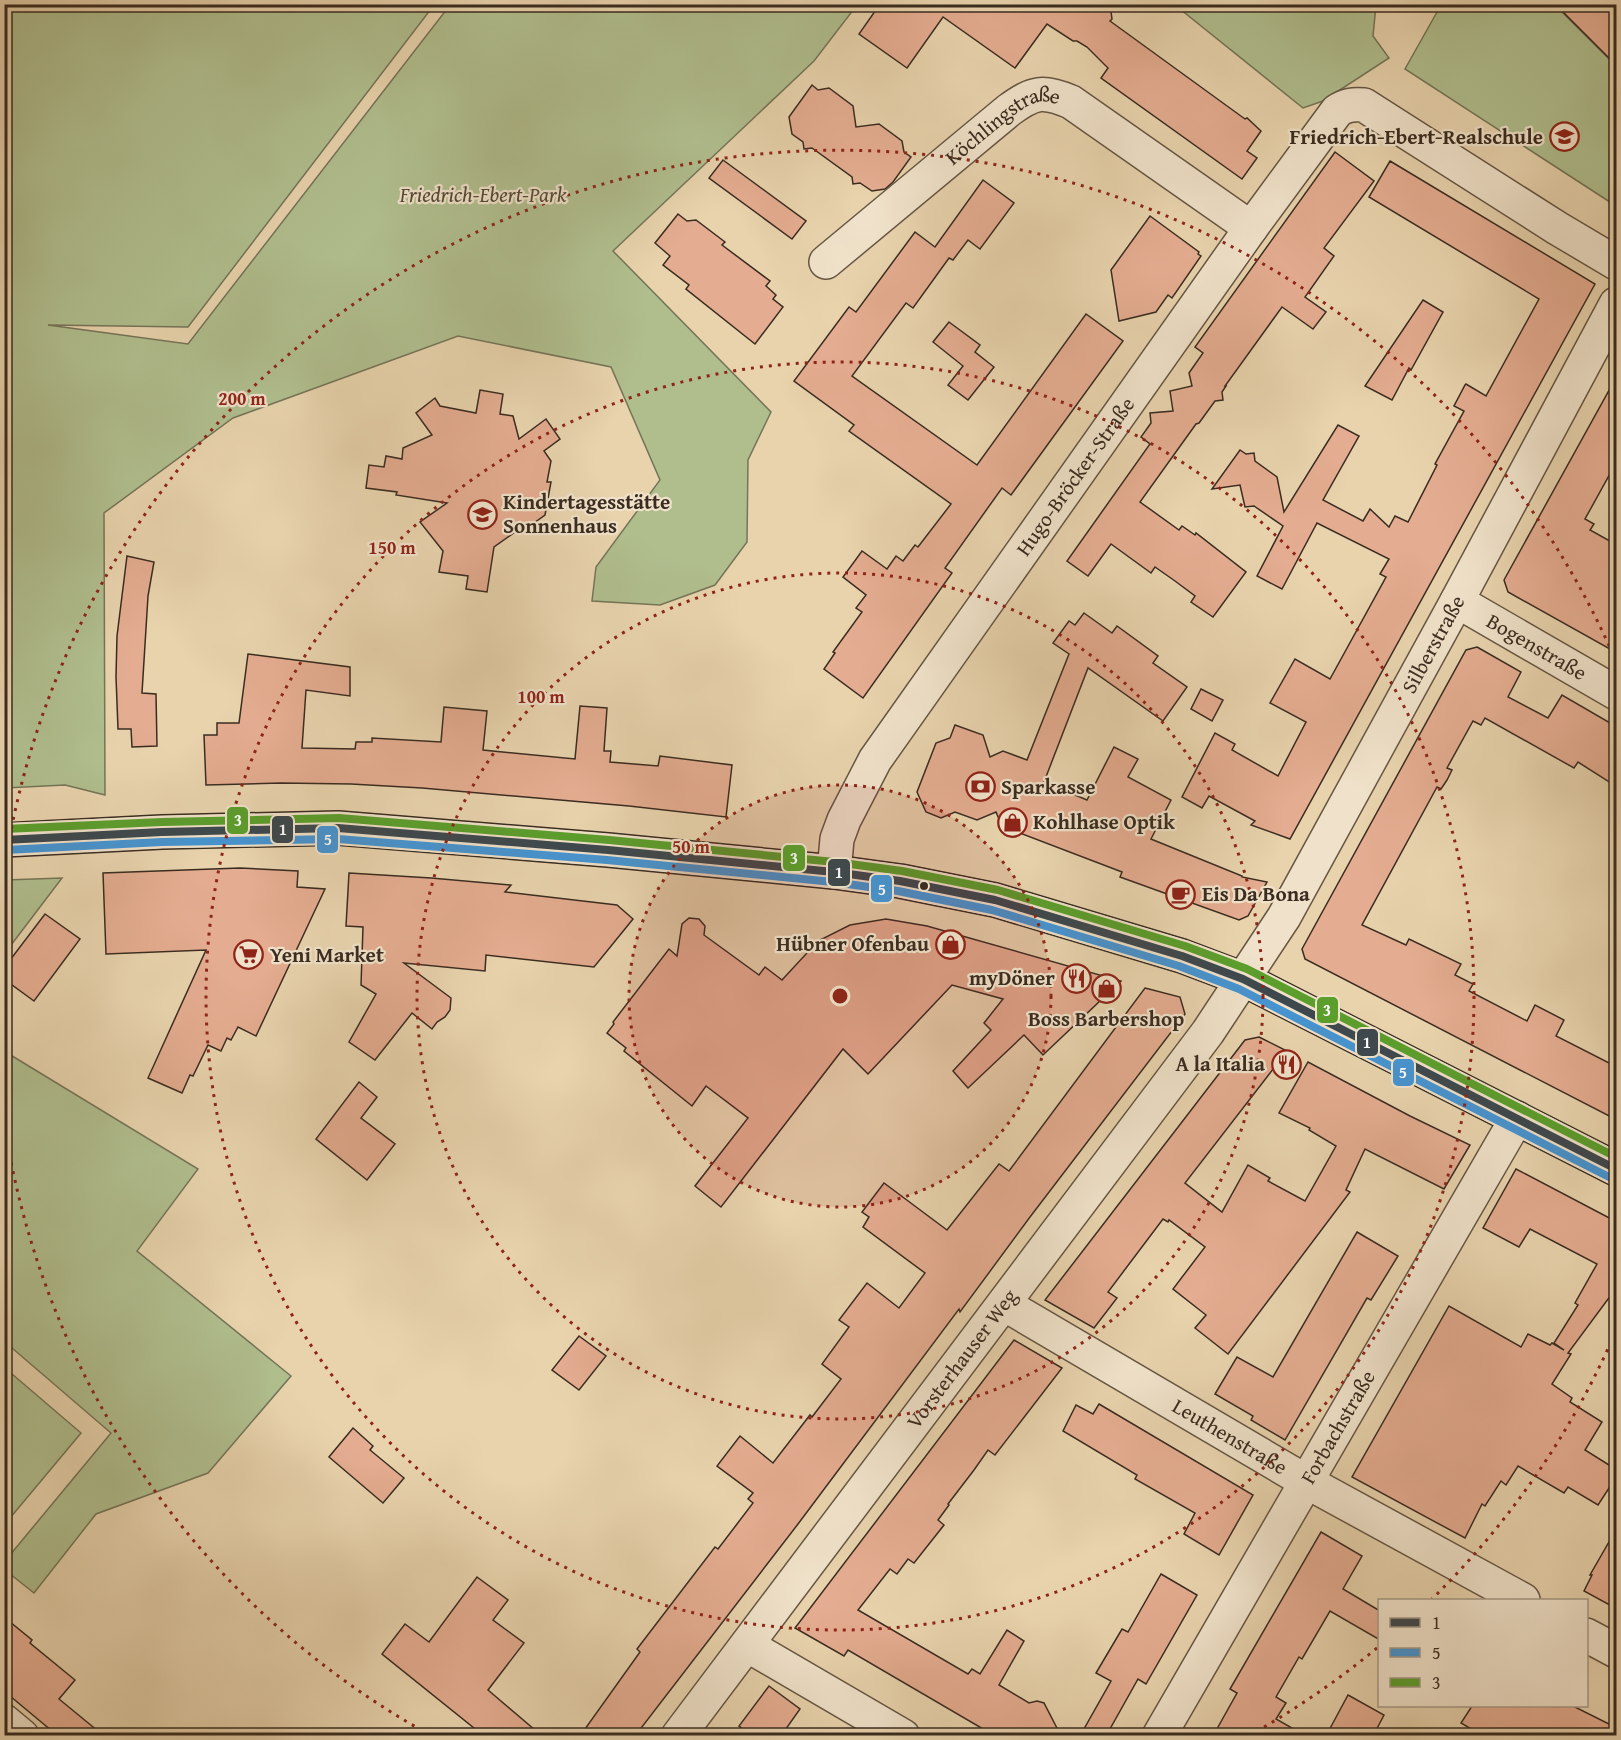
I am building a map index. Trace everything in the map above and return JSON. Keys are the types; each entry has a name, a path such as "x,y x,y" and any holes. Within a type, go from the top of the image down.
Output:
{"street":[{"name":"Köchlingstraße","path":"826,262 1009,110 1020,102 1043,93 1056,95 1071,102 1251,228"},
{"name":"Hugo-Bröcker-Straße","path":"834,872 837,840 844,820 875,760 1251,228 1337,111 1345,106 1364,105 1557,228 1617,263"},
{"name":"Silberstraße","path":"1243,979 1284,917 1617,304"},
{"name":"Bogenstraße","path":"1457,601 1617,693"},
{"path":"4,840 162,832 338,828 619,850 908,882 995,900 1182,956 1243,979 1617,1169"},
{"name":"Vorsterhauser Weg","path":"678,1736 1208,1032 1243,979"},
{"name":"Forbachstraße","path":"1159,1736 1517,1118"},
{"name":"Leuthenstraße","path":"1004,1304 1307,1482 1521,1599"},
{"path":"1588,1636 1617,1651"},
{"path":"747,1645 903,1736"},
{"path":"4,1721 22,1736"}],"green space":[{"name":"Friedrich-Ebert-Park","path":"5,4 434,5 188,327 48,325 188,344 450,5 857,5 814,61 613,251 771,412 748,460 747,542 715,585 660,605 592,601 596,567 660,480 611,367 458,336 233,418 104,513 105,795 65,785 5,788"},
{"path":"1175,5 1376,5 1373,36 1389,58 1323,101 1303,108"},
{"name":"Friedrich-Ebert-Realschule","path":"1441,5 1555,5 1616,66 1616,206 1405,69"},
{"path":"62,878 5,953 5,880"},
{"path":"4,1051 198,1169 137,1251 291,1376 208,1473 96,1514 34,1593 5,1570 5,1561 111,1433 5,1342"},
{"path":"5,1368 81,1433 5,1524"}],"building":[{"path":"880,4 1110,4 1112,19 1110,21 1245,119 1247,118 1261,131 1247,151 1257,158 1242,179 1101,78 1108,68 1087,47 1047,24 1015,68 943,17 907,68 859,34"},
{"path":"1555,4 1617,4 1617,66"},
{"path":"812,85 818,90 829,88 853,106 856,127 879,124 902,141 904,152 911,157 885,189 872,191 860,183 853,184 852,177 812,148 804,149 803,142 792,134 789,117"},
{"path":"1335,152 1374,181 1324,248 1334,256 1305,297 1326,312 1313,329 1282,307 1225,386 1222,392 1223,400 1215,401 1196,424 1140,502 1179,530 1182,526 1195,535 1196,533 1246,572 1213,617 1191,602 1195,596 1175,581 1155,567 1151,573 1111,544 1088,576 1067,561 1150,444 1141,437 1151,423 1150,413 1173,411 1170,391 1192,386 1189,373 1203,353 1195,347"},
{"path":"723,160 806,221 792,239 709,178"},
{"path":"1390,161 1595,284 1290,839 1251,825 1255,821 1209,796 1202,808 1182,797 1215,733 1235,744 1232,750 1278,776 1306,722 1270,703 1295,659 1330,679 1386,577 1380,574 1389,559 1317,523 1282,589 1257,576 1283,526 1254,506 1245,507 1240,485 1212,489 1240,450 1246,454 1254,453 1255,461 1277,477 1284,512 1338,425 1359,436 1323,500 1363,521 1370,509 1389,527 1395,516 1408,522 1437,465 1435,464 1464,411 1454,406 1465,385 1486,396 1539,299 1369,197"},
{"path":"983,180 1014,203 980,249 968,240 953,260 949,258 913,308 906,303 852,376 977,465 1086,314 1123,341 1011,495 1002,488 945,568 952,573 863,698 824,669 835,653 833,652 862,612 856,608 866,595 843,577 862,551 887,569 896,556 903,561 915,545 918,547 951,504 849,431 854,425 794,381 849,307 856,312 915,232 935,247"},
{"path":"678,214 687,221 696,220 725,242 722,245 770,281 766,286 776,295 773,299 783,307 755,344 686,289 689,285 663,265 670,256 655,243"},
{"path":"1150,216 1199,252 1201,256 1172,298 1168,295 1156,312 1119,321 1111,270"},
{"path":"1423,300 1443,312 1392,400 1365,386"},
{"path":"949,322 980,345 975,352 994,367 968,400 948,385 963,366 933,342"},
{"path":"1617,376 1617,461 1585,519 1594,524 1590,530 1617,545 1617,653 1508,592 1504,580"},
{"path":"480,390 503,394 500,414 513,416 519,439 546,419 560,439 544,451 551,461 547,482 551,482 545,515 531,525 529,522 494,547 487,592 466,589 468,576 439,572 443,551 420,522 447,503 366,488 369,465 384,467 386,456 402,459 403,448 432,435 416,413 435,398 440,406 476,413"},
{"path":"127,556 154,562 148,596 142,693 156,694 157,746 132,747 131,729 118,729 117,636"},
{"path":"1084,613 1112,633 1117,626 1158,656 1153,663 1187,687 1163,721 1088,668 1044,782 1087,800 1114,747 1138,759 1128,777 1171,800 1151,839 1242,877 1267,882 1248,916 1239,920 1120,877 1122,872 1020,833 1015,836 1004,831 996,812 977,820 955,812 941,818 926,812 917,792 936,743 950,738 955,725 983,735 990,757 1003,751 1027,760 1069,654 1053,643 1069,621 1075,625"},
{"path":"1477,647 1521,672 1508,697 1548,718 1562,695 1617,727 1617,787 1578,762 1574,768 1485,718 1481,725 1473,721 1447,768 1452,770 1447,780 1441,789 1437,787 1362,925 1406,945 1409,939 1461,964 1455,975 1473,984 1469,991 1527,1021 1535,1005 1564,1020 1556,1036 1617,1067 1617,1120 1305,959 1302,949 1466,650"},
{"path":"248,654 350,667 350,696 306,690 302,748 355,749 356,742 372,742 372,738 441,742 444,707 487,711 483,750 575,759 580,706 607,708 604,751 611,751 610,762 658,766 660,756 732,765 726,817 422,788 281,783 206,785 204,735 217,735 217,723 239,723"},
{"path":"1201,689 1223,700 1212,721 1191,709"},
{"path":"240,868 298,871 297,887 325,889 256,1036 238,1027 231,1040 227,1038 221,1051 208,1045 182,1093 148,1078 206,950 106,954 103,873"},
{"path":"349,873 511,885 505,892 617,905 633,919 594,967 486,955 485,971 404,963 451,998 450,1010 432,1029 412,1013 375,1060 349,1042 376,994 361,985 363,927 346,926"},
{"path":"45,914 80,939 34,1001 4,979 4,968"},
{"path":"689,918 699,919 705,926 704,935 759,975 765,967 782,980 818,941 850,925 886,919 927,926 1121,981 1043,1055 1024,1035 968,1088 953,1071 991,1030 984,1023 1003,999 952,985 868,1074 843,1049 721,1207 695,1186 748,1118 706,1086 692,1106 624,1051 626,1048 607,1033 669,949 677,956 682,924"},
{"path":"1145,988 1180,997 1185,1014 635,1736 580,1736 640,1652 637,1649 715,1547 718,1549 753,1503 748,1499 753,1493 717,1466 740,1436 773,1463 841,1379 822,1364 849,1327 839,1320 867,1283 899,1308 925,1273 863,1227 869,1217 862,1212 884,1183 947,1230 999,1164 1009,1171"},
{"path":"1259,1037 1287,1051 1185,1183 1222,1212 1248,1165 1270,1178 1268,1181 1305,1201 1336,1146 1309,1130 1310,1128 1279,1113 1308,1062 1470,1145 1444,1189 1365,1149 1346,1190 1350,1192 1228,1354 1195,1328 1206,1315 1173,1289 1205,1247 1169,1220 1168,1222 1163,1219 1108,1292 1117,1298 1094,1328 1045,1300 1245,1040"},
{"path":"359,1082 377,1097 361,1118 395,1144 367,1180 316,1139"},
{"path":"1516,1169 1617,1222 1617,1287 1568,1353 1571,1354 1552,1384 1572,1398 1570,1402 1602,1422 1585,1450 1617,1470 1617,1476 1598,1505 1568,1487 1564,1493 1518,1466 1506,1485 1501,1481 1485,1506 1482,1504 1465,1538 1352,1477 1449,1306 1521,1347 1528,1334 1564,1350 1554,1343 1578,1305 1575,1303 1597,1264 1530,1229 1519,1247 1483,1228"},
{"path":"1357,1232 1398,1256 1371,1300 1367,1298 1285,1440 1251,1420 1253,1416 1215,1394 1237,1357 1273,1377"},
{"path":"579,1336 606,1356 579,1390 552,1370"},
{"path":"1014,1340 1062,1368 995,1455 988,1450 938,1520 944,1525 914,1563 908,1559 897,1574 890,1569 858,1610 968,1674 972,1669 980,1674 1007,1630 1024,1641 999,1685 1029,1703 1037,1701 1044,1703 1061,1736 995,1736 848,1650 844,1656 795,1628"},
{"path":"1099,1404 1253,1495 1219,1555 1184,1534 1195,1513 1135,1479 1137,1475 1063,1431 1076,1405 1093,1414"},
{"path":"353,1428 373,1446 370,1450 404,1478 383,1503 329,1457"},
{"path":"1617,1528 1617,1609 1584,1591 1592,1575 1590,1575"},
{"path":"1321,1532 1362,1556 1343,1589 1378,1610 1378,1639 1330,1611 1302,1659 1299,1657 1276,1697 1286,1703 1276,1719 1306,1736 1213,1736 1237,1693 1230,1689"},
{"path":"1161,1574 1197,1595 1146,1684 1138,1679 1106,1736 1080,1736 1111,1681 1096,1673 1122,1629 1128,1632"},
{"path":"477,1577 508,1600 493,1620 524,1643 488,1690 542,1736 484,1736 382,1654 405,1624 429,1642"},
{"path":"4,1617 32,1640 30,1643 75,1680 59,1699 104,1736 58,1736 4,1691"},
{"path":"769,1686 800,1709 781,1736 752,1736 739,1726"},
{"path":"1348,1695 1384,1715 1373,1736 1326,1736"},
{"path":"1471,1707 1575,1707 1617,1728 1617,1736 1483,1736 1461,1723"}],"transit line":[{"name":"3","path":"4,829 162,822 339,818 609,840 835,862 902,871 998,890 1185,946 1247,969 1616,1157"},
{"name":"1","path":"4,840 162,832 338,828 608,850 834,872 900,881 995,900 1182,956 1243,979 1616,1169"},
{"name":"5","path":"5,850 162,842 338,839 607,860 833,882 898,891 992,910 1179,966 1239,989 1611,1178"}],"place":[{"name":"Friedrich-Ebert-Realschule","path":"1564,137"},
{"name":"Kindertagesstätte Sonnenhaus","path":"482,514"},
{"name":"Sparkasse","path":"980,787"},
{"name":"Kohlhase Optik","path":"1012,822"},
{"name":"Eis Da Bona","path":"1181,894"},
{"name":"Hübner Ofenbau","path":"950,944"},
{"name":"Yeni Market","path":"249,955"},
{"name":"myDöner","path":"1076,978"},
{"name":"Boss Barbershop","path":"1106,988"},
{"name":"A la Italia","path":"1286,1064"}]}
